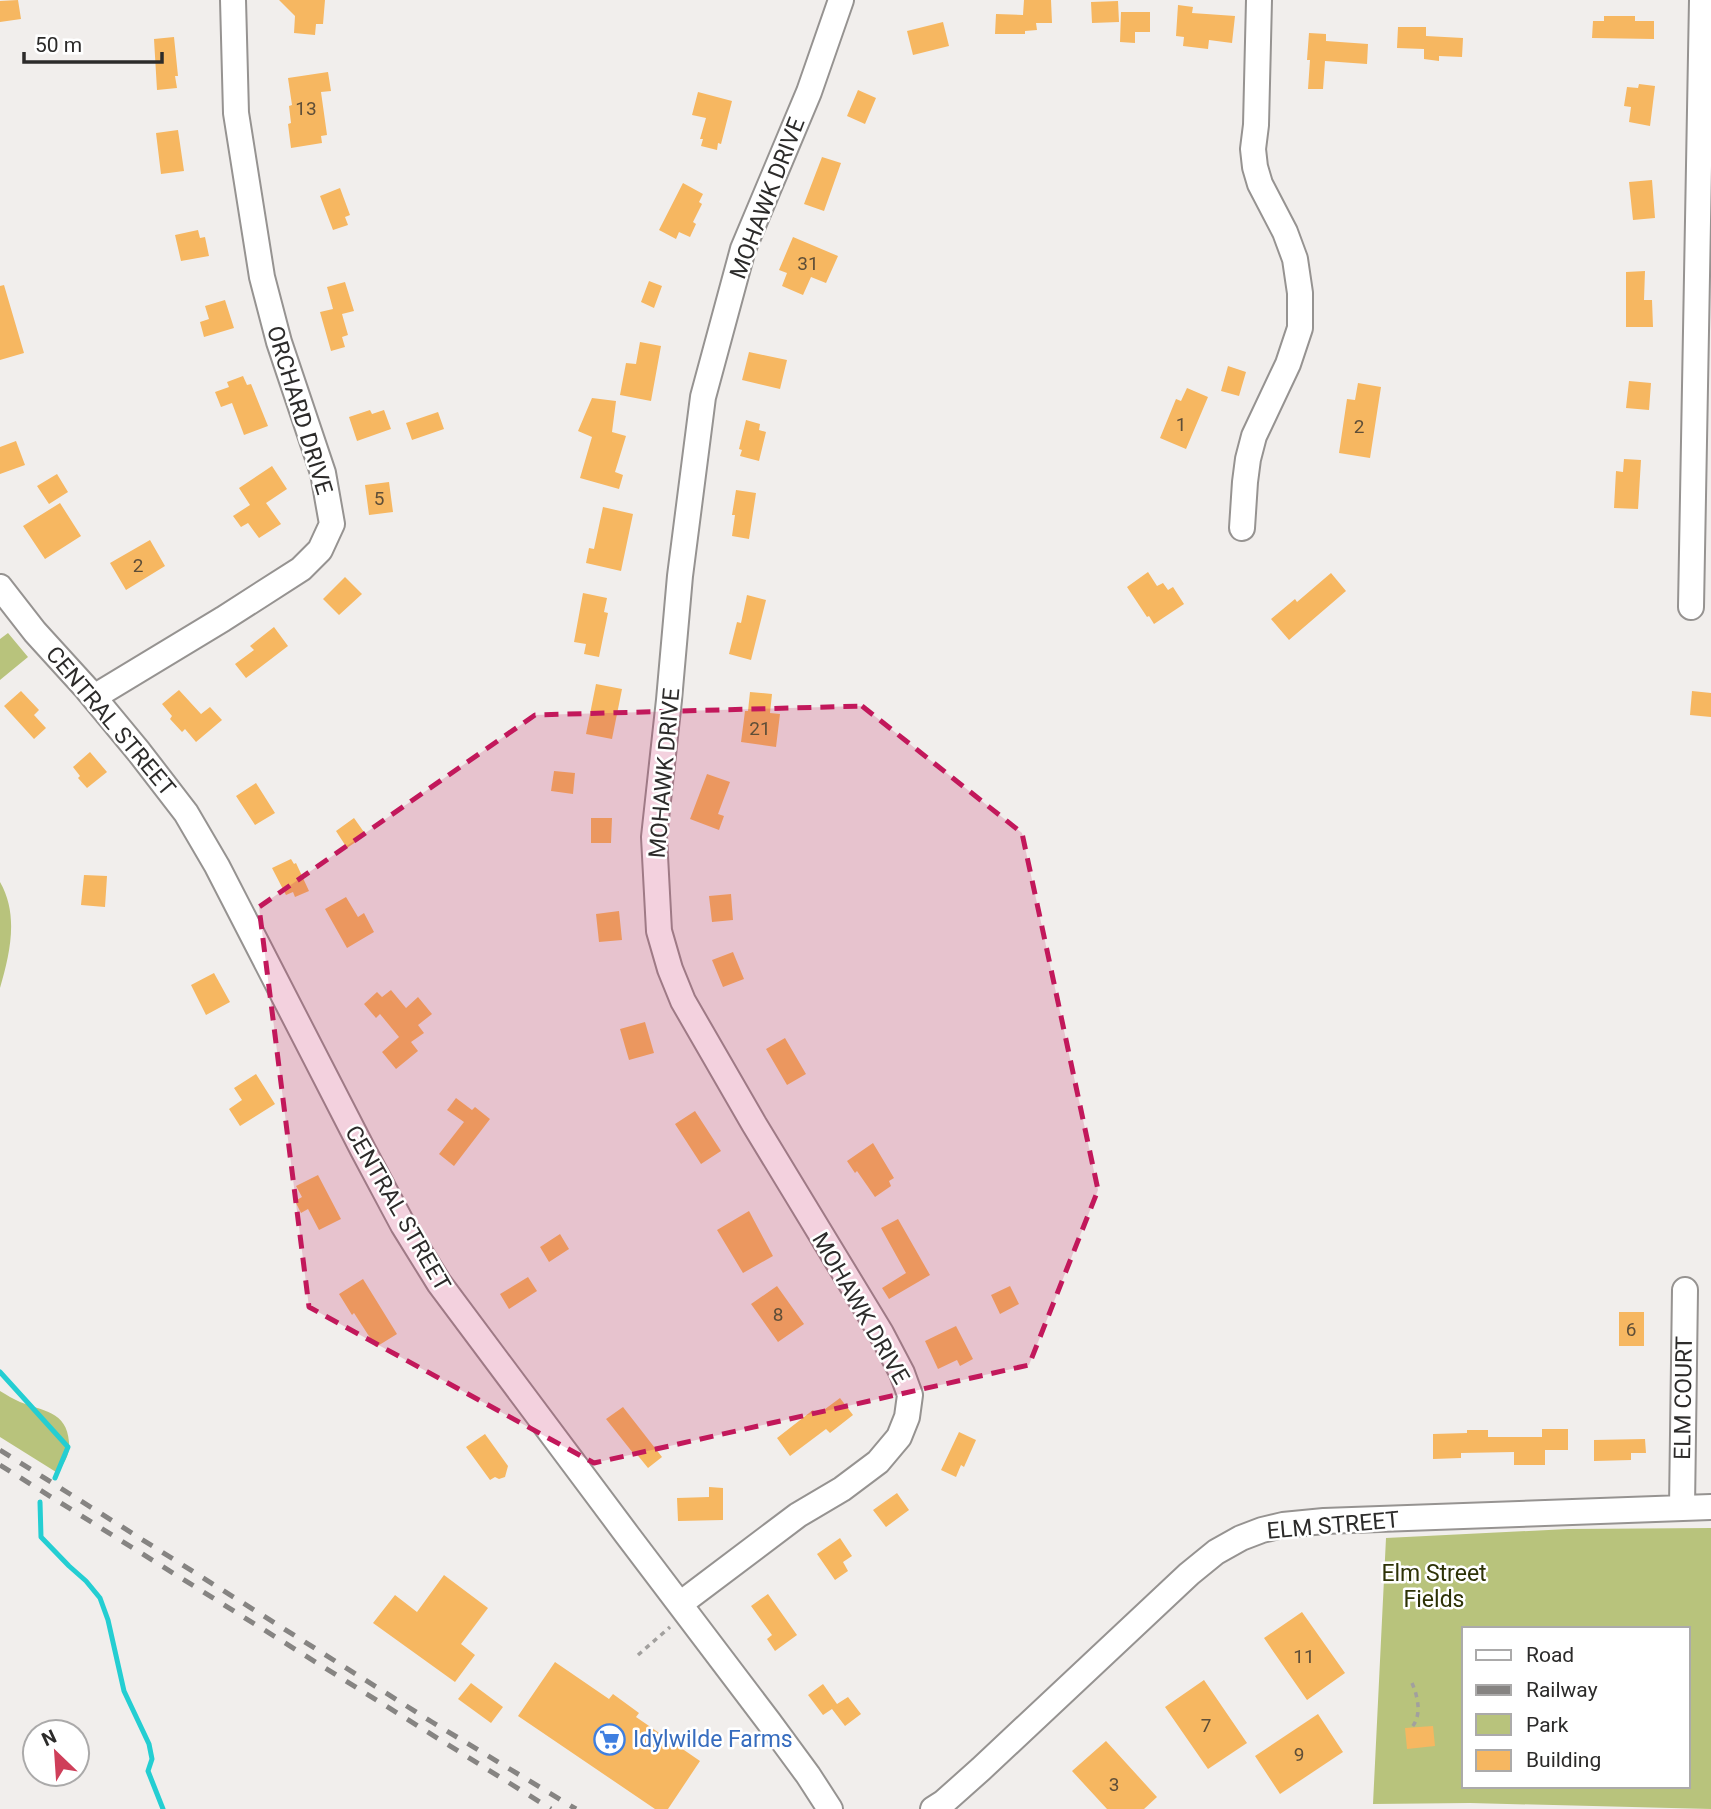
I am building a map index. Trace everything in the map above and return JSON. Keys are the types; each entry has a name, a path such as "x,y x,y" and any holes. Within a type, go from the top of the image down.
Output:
{"street":[{"name":"ORCHARD DRIVE","path":"94,697 302,569 320,550 332,524 323,473 279,342 262,277 236,113 233,0"},
{"name":"MOHAWK DRIVE","path":"678,1612 798,1515 842,1489 878,1462 900,1437 908,1417 910,1395 881,1333 683,1001 659,931 654,837 680,576 703,397 743,248 809,92 841,0"},
{"path":"1242,528 1245,482 1254,436 1288,364 1300,328 1300,293 1295,259 1285,232 1260,184 1255,167 1253,149 1259,0"},
{"path":"1691,607 1702,0"},
{"name":"CENTRAL STREET","path":"0,587 35,632 94,697 186,813 217,866 403,1225 439,1283 678,1612 808,1775 830,1809"},
{"name":"ELM COURT","path":"1682,1507 1685,1290"},
{"name":"ELM STREET","path":"933,1809 981,1769 1189,1574 1227,1545 1253,1533 1283,1525 1324,1521 1711,1507"}],"path":[{"path":"638,1655 678,1612"},
{"path":"1412,1684 1419,1699 1416,1723 1412,1727"}],"highlighted area":[{"path":"862,706 1022,833 1098,1190 1029,1365 594,1463 309,1307 259,907 535,715"}],"green space":[{"path":"8,633 28,657 0,680 0,639"},
{"path":"0,882 9,908 11,934 0,988"},
{"path":"0,1391 20,1402 45,1410 64,1424 69,1451 56,1472 0,1437"},
{"name":"Elm Street Fields","path":"1711,1528 1711,1809 1470,1803 1373,1804 1386,1538 1568,1529"}],"building":[{"path":"18,0 21,19 0,22 0,1"},
{"path":"279,0 325,0 323,24 316,24 315,35 294,33 295,16"},
{"path":"1024,0 1051,0 1052,23 1036,23 1037,30 1025,31 1025,34 995,34 996,14 1023,15"},
{"path":"1118,1 1119,22 1092,23 1091,2"},
{"path":"1178,5 1193,7 1192,13 1235,16 1232,43 1209,40 1208,49 1183,46 1184,37 1176,36"},
{"path":"1121,12 1150,12 1150,32 1135,32 1135,43 1120,42"},
{"path":"1604,16 1635,16 1635,21 1654,21 1654,39 1592,38 1593,21 1604,21"},
{"path":"943,22 949,46 913,55 907,31"},
{"path":"1398,27 1426,27 1426,36 1463,38 1462,57 1439,56 1439,61 1424,59 1424,49 1397,48"},
{"path":"1309,33 1326,34 1326,41 1368,44 1367,64 1325,61 1323,89 1308,89"},
{"path":"174,37 177,88 157,90 154,39"},
{"path":"328,72 331,91 321,92 327,135 321,136 322,143 291,148 288,124 291,123 289,106 292,105 288,78"},
{"path":"1639,84 1655,86 1650,126 1629,122 1631,107 1624,106 1627,87 1638,88"},
{"path":"858,90 876,98 865,124 847,116"},
{"path":"698,92 732,101 717,150 701,146 703,139 700,139 706,118 692,115"},
{"path":"178,130 184,171 161,174 156,133"},
{"path":"822,157 841,163 824,211 804,204"},
{"path":"1652,180 1655,218 1633,220 1629,182"},
{"path":"683,183 703,194 699,202 702,204 693,222 696,224 690,237 679,232 676,239 659,230"},
{"path":"340,188 350,215 345,217 348,225 333,230 320,196"},
{"path":"198,230 200,238 205,237 209,256 181,261 175,235"},
{"path":"793,237 838,256 826,283 811,277 803,295 782,286 787,273 779,270"},
{"path":"1645,271 1644,300 1652,300 1653,327 1626,327 1626,272"},
{"path":"649,281 662,286 654,308 641,302"},
{"path":"345,282 354,311 342,314 348,335 342,337 345,347 331,351 320,312 333,309 327,287"},
{"path":"4,285 24,353 0,360 0,286"},
{"path":"225,300 234,328 204,337 200,322 209,319 205,306"},
{"path":"640,342 661,346 651,401 620,395 626,363 636,364"},
{"path":"749,352 787,360 780,389 742,380"},
{"path":"1228,366 1246,372 1239,396 1221,391"},
{"path":"243,376 247,385 251,384 268,426 244,435 232,403 221,407 215,392 229,387 227,382"},
{"path":"1629,381 1651,383 1649,410 1626,408"},
{"path":"1358,383 1381,387 1370,458 1339,453 1347,399 1355,400"},
{"path":"1187,388 1208,397 1186,449 1160,438 1176,399 1181,401"},
{"path":"592,398 616,401 612,432 626,436 615,472 623,475 619,489 580,478 592,437 578,431"},
{"path":"370,410 372,414 384,410 391,429 357,441 349,417"},
{"path":"438,412 444,429 412,440 406,423"},
{"path":"746,420 760,424 759,430 766,432 759,461 740,456 742,450 739,449"},
{"path":"16,441 25,465 0,474 0,447"},
{"path":"1624,459 1641,460 1638,509 1614,508 1616,471 1623,472"},
{"path":"272,466 287,489 266,503 281,524 259,538 248,523 241,527 233,516 250,505 239,488"},
{"path":"57,474 68,492 49,504 37,486"},
{"path":"389,482 393,512 369,515 365,485"},
{"path":"736,490 756,493 749,539 732,536"},
{"path":"60,503 81,536 45,559 23,526"},
{"path":"603,507 633,514 621,571 586,563 589,548 594,549"},
{"path":"150,540 165,566 126,590 110,563"},
{"path":"1148,572 1157,586 1163,583 1168,590 1173,587 1184,604 1154,624 1127,587"},
{"path":"1331,573 1346,591 1289,640 1271,619 1295,599 1297,602"},
{"path":"345,577 362,594 339,615 323,599"},
{"path":"583,593 607,598 604,612 608,613 599,657 584,654 586,644 574,642"},
{"path":"747,595 766,600 751,660 729,654 737,622 741,623"},
{"path":"274,627 288,646 246,678 235,664 254,650 250,646"},
{"path":"596,684 622,689 612,739 586,734"},
{"path":"179,690 201,714 210,707 222,720 196,742 185,729 182,732 170,719 172,716 162,704"},
{"path":"21,691 39,710 34,715 46,728 34,739 4,706"},
{"path":"1692,691 1711,693 1711,717 1690,715"},
{"path":"750,692 772,694 770,713 780,714 776,747 741,742"},
{"path":"90,752 107,772 87,788 73,767"},
{"path":"554,771 575,773 573,794 551,791"},
{"path":"707,774 730,782 718,814 724,816 719,830 690,819"},
{"path":"256,783 275,813 255,825 236,796"},
{"path":"354,818 366,835 347,848 336,831"},
{"path":"591,818 612,818 611,843 591,843"},
{"path":"291,859 296,863 309,891 295,897 293,892 286,895 272,868"},
{"path":"84,875 107,876 105,907 81,905"},
{"path":"731,894 733,920 712,922 709,896"},
{"path":"346,897 358,917 364,913 374,932 347,948 325,909"},
{"path":"619,911 622,940 599,942 596,914"},
{"path":"733,952 744,979 723,987 712,960"},
{"path":"214,973 230,1002 206,1015 191,985"},
{"path":"391,990 406,1008 418,997 432,1014 418,1025 424,1033 411,1042 418,1051 396,1069 382,1052 399,1037 380,1014 376,1018 364,1004 377,992 382,997"},
{"path":"645,1022 654,1053 629,1060 620,1029"},
{"path":"785,1038 806,1074 787,1085 766,1049"},
{"path":"256,1074 275,1104 240,1126 229,1109 242,1100 234,1088"},
{"path":"456,1098 472,1110 475,1107 490,1119 454,1166 439,1154 464,1122 447,1110"},
{"path":"695,1111 721,1151 701,1164 675,1124"},
{"path":"873,1143 894,1178 889,1181 891,1186 875,1197 847,1161"},
{"path":"318,1175 341,1219 319,1230 308,1209 301,1213 295,1201 302,1197 296,1186"},
{"path":"749,1211 773,1256 743,1273 717,1230"},
{"path":"898,1219 930,1275 889,1299 882,1288 906,1273 881,1228"},
{"path":"560,1234 569,1249 549,1262 540,1247"},
{"path":"528,1277 537,1291 509,1309 500,1294"},
{"path":"363,1279 397,1334 376,1347 339,1294"},
{"path":"777,1286 804,1324 778,1342 751,1304"},
{"path":"1010,1286 1019,1304 1000,1314 991,1295"},
{"path":"1619,1312 1644,1312 1644,1346 1619,1346"},
{"path":"956,1326 973,1359 960,1366 957,1360 938,1369 925,1341"},
{"path":"840,1398 853,1415 830,1433 826,1429 790,1456 777,1438 813,1410 817,1415"},
{"path":"623,1407 662,1457 648,1468 606,1419"},
{"path":"1542,1429 1568,1429 1568,1450 1545,1450 1545,1465 1514,1465 1514,1452 1461,1453 1461,1458 1433,1459 1433,1434 1488,1430 1488,1437 1542,1437"},
{"path":"959,1432 976,1440 964,1467 961,1465 956,1477 941,1470"},
{"path":"485,1434 508,1466 505,1477 490,1480 466,1447"},
{"path":"1645,1439 1646,1453 1631,1453 1631,1460 1594,1461 1594,1440"},
{"path":"709,1487 723,1488 723,1520 678,1521 677,1498 709,1497"},
{"path":"897,1493 909,1510 886,1527 873,1510"},
{"path":"840,1538 852,1556 843,1562 848,1571 835,1580 817,1554"},
{"path":"444,1575 488,1608 461,1644 475,1655 455,1682 373,1623 395,1595 417,1612"},
{"path":"768,1594 797,1635 775,1651 767,1639 772,1635 751,1606"},
{"path":"1302,1612 1345,1673 1307,1700 1264,1638"},
{"name":"Idylwilde Farms","path":"555,1662 609,1699 613,1694 639,1713 636,1717 700,1761 668,1809 655,1809 518,1716"},
{"path":"1204,1680 1247,1743 1208,1769 1165,1707"},
{"path":"471,1683 503,1707 491,1723 458,1699"},
{"path":"823,1684 837,1704 848,1697 861,1714 845,1726 832,1709 823,1715 808,1695"},
{"path":"1318,1714 1343,1752 1280,1794 1255,1756"},
{"path":"1433,1726 1435,1746 1407,1749 1405,1728"},
{"path":"1106,1741 1157,1797 1144,1809 1107,1809 1072,1771"}],"waterway":[{"path":"0,1372 68,1447 55,1478"},
{"path":"40,1502 41,1537 100,1598 108,1620 124,1691 149,1744 152,1759 148,1771 163,1809"}],"railway":[{"path":"0,1450 432,1722 576,1809"},
{"path":"0,1465 551,1809"}],"place":[{"name":"Idylwilde Farms","path":"610,1739"}]}
